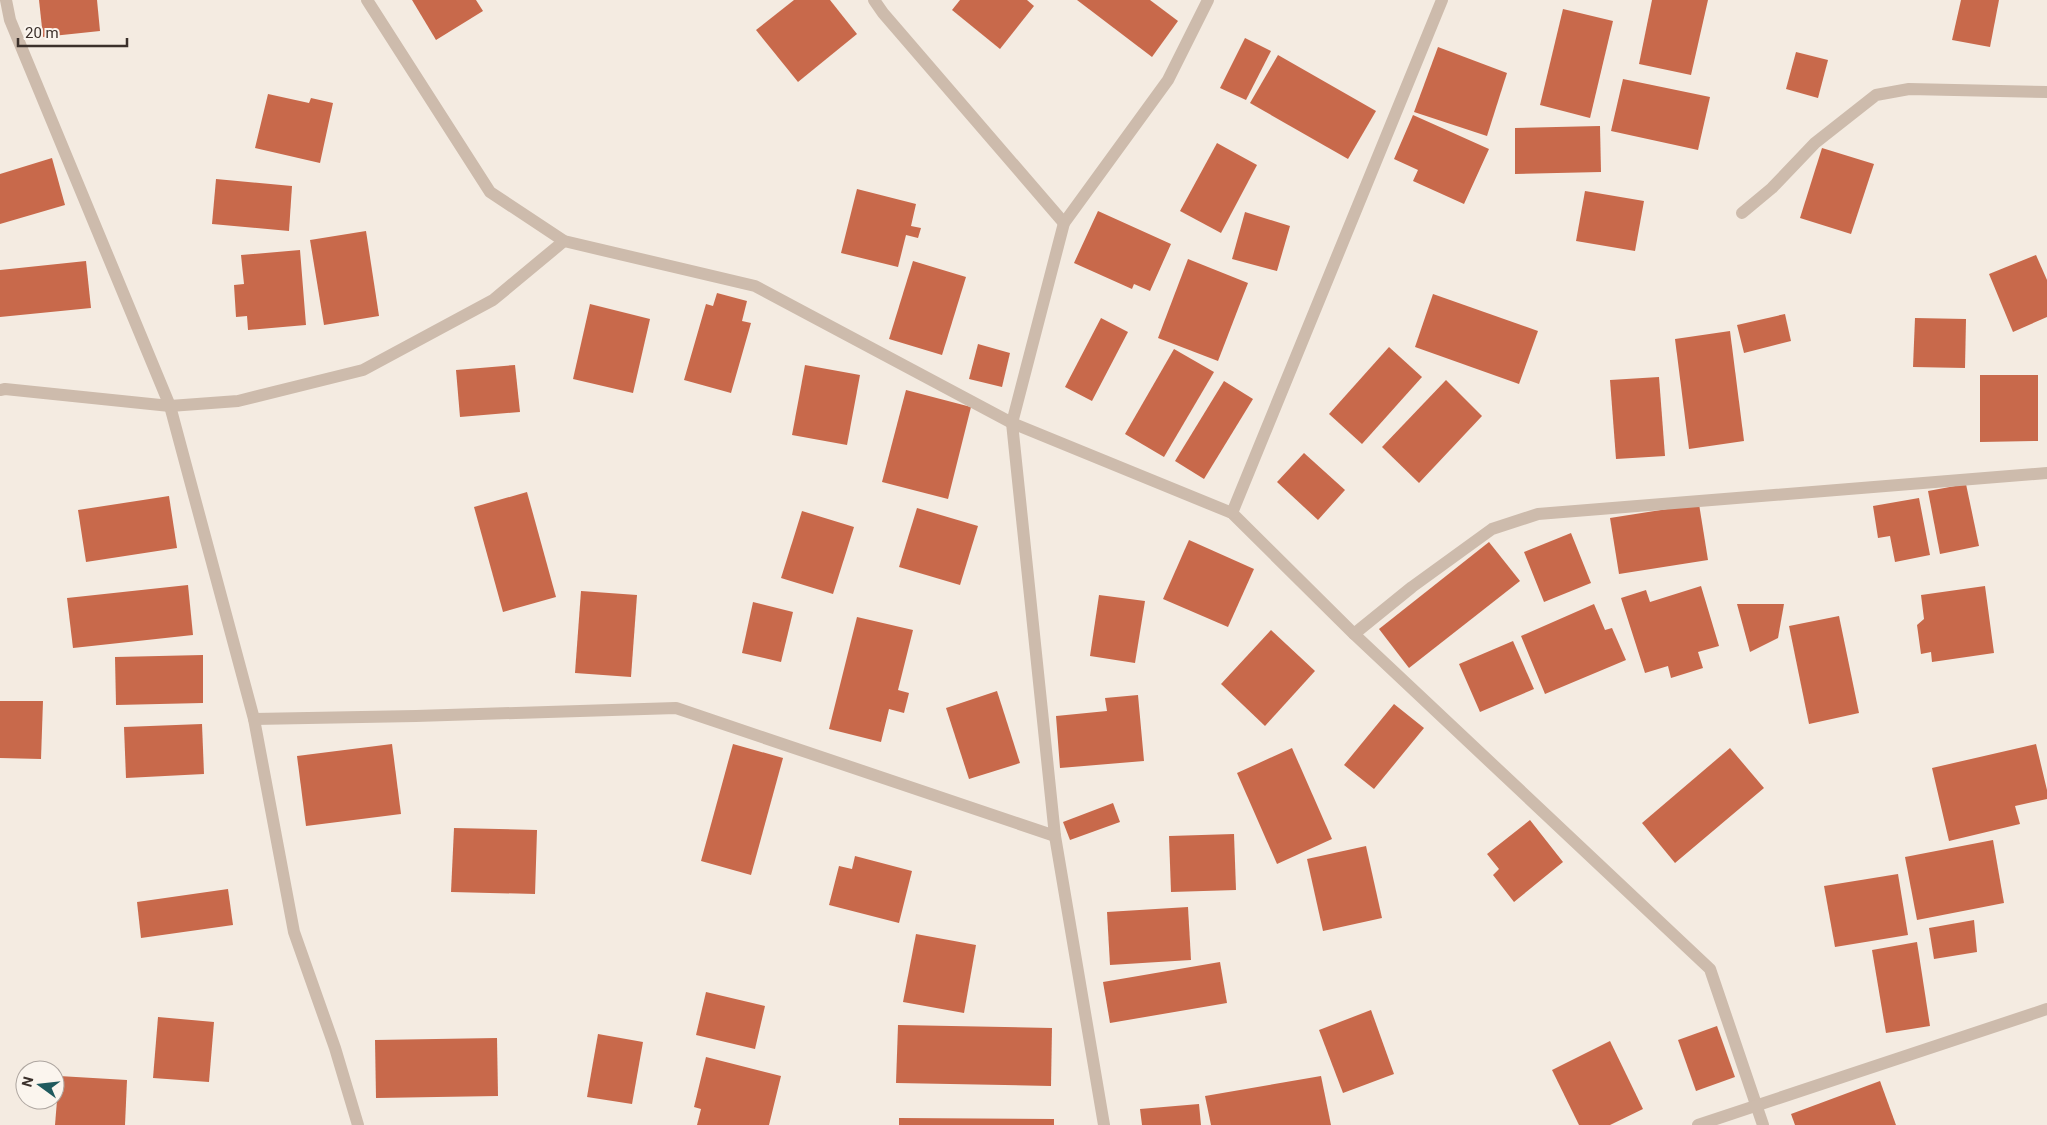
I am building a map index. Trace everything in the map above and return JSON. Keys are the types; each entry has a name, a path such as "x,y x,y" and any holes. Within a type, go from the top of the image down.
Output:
{"street":[{"path":"6,0 5,20 170,406 254,719 294,932 335,1048 358,1125"},
{"path":"367,0 490,192 564,241 754,286 1012,424 1232,513 1354,634 1710,969 1763,1125"},
{"path":"874,0 1064,223"},
{"path":"1104,1125 1055,836 1012,424 1064,223 1168,80 1208,0"},
{"path":"1232,513 1442,0"},
{"path":"1742,213 1772,188 1815,142 1876,95 1909,89 2047,92"},
{"path":"0,390 5,388 170,406 238,401 363,370 493,300 564,241"},
{"path":"1354,634 1412,587 1492,528 1538,514 2047,473"},
{"path":"254,719 676,708 1055,836"},
{"path":"1698,1125 2047,1009"}],"building":[{"path":"39,0 97,0 100,31 43,37"},
{"path":"412,0 476,0 483,11 436,40"},
{"path":"794,0 830,0 857,34 798,82 756,30"},
{"path":"960,0 1027,0 1034,6 1000,49 952,10"},
{"path":"1077,0 1150,0 1178,21 1152,57"},
{"path":"1652,0 1708,0 1691,75 1639,64"},
{"path":"1961,0 1999,0 1990,47 1952,40"},
{"path":"1563,9 1613,21 1590,118 1540,105"},
{"path":"1245,38 1271,51 1246,100 1220,88"},
{"path":"1438,47 1507,73 1487,136 1414,112"},
{"path":"1796,52 1828,60 1818,98 1786,89"},
{"path":"1278,55 1376,111 1348,159 1250,103"},
{"path":"1623,79 1710,97 1698,150 1611,131"},
{"path":"268,94 309,103 311,98 333,103 320,163 255,148"},
{"path":"1413,115 1489,149 1464,204 1413,181 1418,170 1394,159"},
{"path":"1600,126 1601,172 1515,174 1515,128"},
{"path":"1217,143 1257,165 1221,233 1180,211"},
{"path":"1822,148 1874,164 1851,234 1800,218"},
{"path":"52,158 65,205 0,224 0,174"},
{"path":"216,179 292,186 289,231 212,224"},
{"path":"857,189 916,204 911,226 921,228 918,238 906,235 898,267 841,253"},
{"path":"1585,191 1644,201 1635,251 1576,241"},
{"path":"1098,211 1171,244 1150,291 1134,284 1132,289 1074,263"},
{"path":"1245,212 1290,226 1277,271 1232,259"},
{"path":"366,231 379,316 324,325 310,240"},
{"path":"300,250 306,325 248,330 247,316 236,317 234,285 244,284 241,255"},
{"path":"2036,255 2047,280 2047,317 2013,332 1989,274"},
{"path":"1188,259 1248,283 1218,361 1158,338"},
{"path":"86,261 91,308 0,317 0,270"},
{"path":"913,261 966,277 942,355 889,339"},
{"path":"717,293 747,301 742,321 751,323 731,393 684,380 706,304 713,306"},
{"path":"1433,294 1538,331 1519,384 1415,347"},
{"path":"590,304 650,319 633,393 573,379"},
{"path":"1785,314 1791,341 1744,353 1737,325"},
{"path":"1101,318 1128,332 1092,401 1065,387"},
{"path":"1915,318 1966,319 1965,368 1913,367"},
{"path":"1730,331 1744,441 1689,449 1675,339"},
{"path":"978,344 1010,353 1002,387 969,379"},
{"path":"1389,347 1422,377 1362,444 1329,414"},
{"path":"1174,349 1214,372 1164,457 1125,434"},
{"path":"515,365 520,412 460,417 456,370"},
{"path":"805,365 860,375 847,445 792,435"},
{"path":"1980,375 2038,375 2038,441 1980,442"},
{"path":"1659,377 1665,456 1616,459 1610,380"},
{"path":"1446,380 1482,416 1419,483 1382,447"},
{"path":"1224,381 1253,399 1204,479 1175,461"},
{"path":"906,390 971,407 948,499 882,482"},
{"path":"1304,453 1345,490 1318,520 1277,482"},
{"path":"1966,484 1979,546 1940,554 1928,491"},
{"path":"527,492 556,597 503,612 474,507"},
{"path":"169,496 177,548 86,562 78,510"},
{"path":"1919,498 1930,555 1895,562 1890,536 1878,538 1873,506"},
{"path":"1699,504 1708,560 1619,574 1610,518"},
{"path":"917,508 978,526 960,585 899,567"},
{"path":"802,511 854,527 833,594 781,578"},
{"path":"1571,533 1591,583 1544,602 1524,552"},
{"path":"1189,540 1254,569 1228,627 1163,599"},
{"path":"1489,542 1520,581 1409,668 1379,629"},
{"path":"188,585 193,635 73,648 67,598"},
{"path":"1701,586 1719,646 1698,652 1703,668 1671,678 1668,666 1645,673 1621,598 1646,590 1650,602"},
{"path":"1985,586 1994,653 1932,662 1931,652 1921,654 1917,625 1924,619 1921,595"},
{"path":"581,591 637,595 631,677 575,673"},
{"path":"1099,595 1145,601 1135,663 1090,656"},
{"path":"753,602 793,612 781,662 742,653"},
{"path":"1594,604 1605,630 1612,628 1626,660 1545,694 1521,636"},
{"path":"1737,604 1784,604 1778,638 1750,652"},
{"path":"1839,616 1859,713 1809,724 1789,626"},
{"path":"857,617 913,630 898,690 909,693 904,713 889,709 881,742 829,729"},
{"path":"1271,630 1315,671 1265,726 1221,684"},
{"path":"1513,641 1534,689 1480,712 1459,664"},
{"path":"203,655 203,703 116,705 115,657"},
{"path":"997,691 1020,763 969,779 946,708"},
{"path":"1138,695 1144,761 1060,768 1056,716 1107,711 1105,698"},
{"path":"0,701 43,701 41,759 0,758"},
{"path":"1394,704 1424,728 1374,789 1344,765"},
{"path":"202,724 204,774 126,778 124,727"},
{"path":"392,744 401,814 306,826 297,756"},
{"path":"733,744 783,758 751,875 701,861"},
{"path":"2036,744 2047,790 2047,799 2015,806 2020,824 1949,841 1932,768"},
{"path":"1292,748 1332,839 1277,864 1237,773"},
{"path":"1730,748 1764,788 1675,863 1642,823"},
{"path":"1113,803 1120,822 1070,840 1063,822"},
{"path":"1530,820 1563,862 1514,902 1493,875 1499,869 1487,854"},
{"path":"454,828 537,830 535,894 451,892"},
{"path":"1234,834 1236,890 1171,892 1169,836"},
{"path":"1993,840 2004,903 1917,920 1905,857"},
{"path":"1366,846 1382,918 1323,931 1307,859"},
{"path":"855,856 912,871 899,923 829,905 839,866 852,869"},
{"path":"1898,874 1908,935 1835,947 1824,886"},
{"path":"228,889 233,925 141,938 137,902"},
{"path":"1188,907 1191,960 1110,965 1107,912"},
{"path":"1974,920 1977,952 1934,959 1929,928"},
{"path":"916,934 976,945 964,1013 903,1002"},
{"path":"1917,942 1930,1026 1886,1033 1872,950"},
{"path":"1220,962 1227,1003 1110,1023 1103,982"},
{"path":"706,992 765,1006 755,1049 696,1035"},
{"path":"1371,1010 1394,1074 1343,1093 1319,1030"},
{"path":"158,1017 214,1022 209,1082 153,1078"},
{"path":"898,1025 1052,1028 1051,1086 896,1083"},
{"path":"1717,1026 1735,1077 1696,1091 1678,1040"},
{"path":"598,1034 643,1042 632,1104 587,1097"},
{"path":"497,1038 498,1096 376,1098 375,1040"},
{"path":"1610,1041 1643,1109 1610,1125 1579,1125 1552,1070"},
{"path":"706,1057 781,1076 769,1125 697,1125 701,1109 694,1107"},
{"path":"65,1076 127,1080 125,1125 55,1125 56,1110 65,1110"},
{"path":"1321,1076 1331,1125 1211,1125 1205,1096"},
{"path":"1880,1081 1896,1125 1795,1125 1791,1114"},
{"path":"1199,1104 1201,1125 1142,1125 1140,1109"},
{"path":"899,1118 1054,1119 1054,1125 899,1125"}]}
